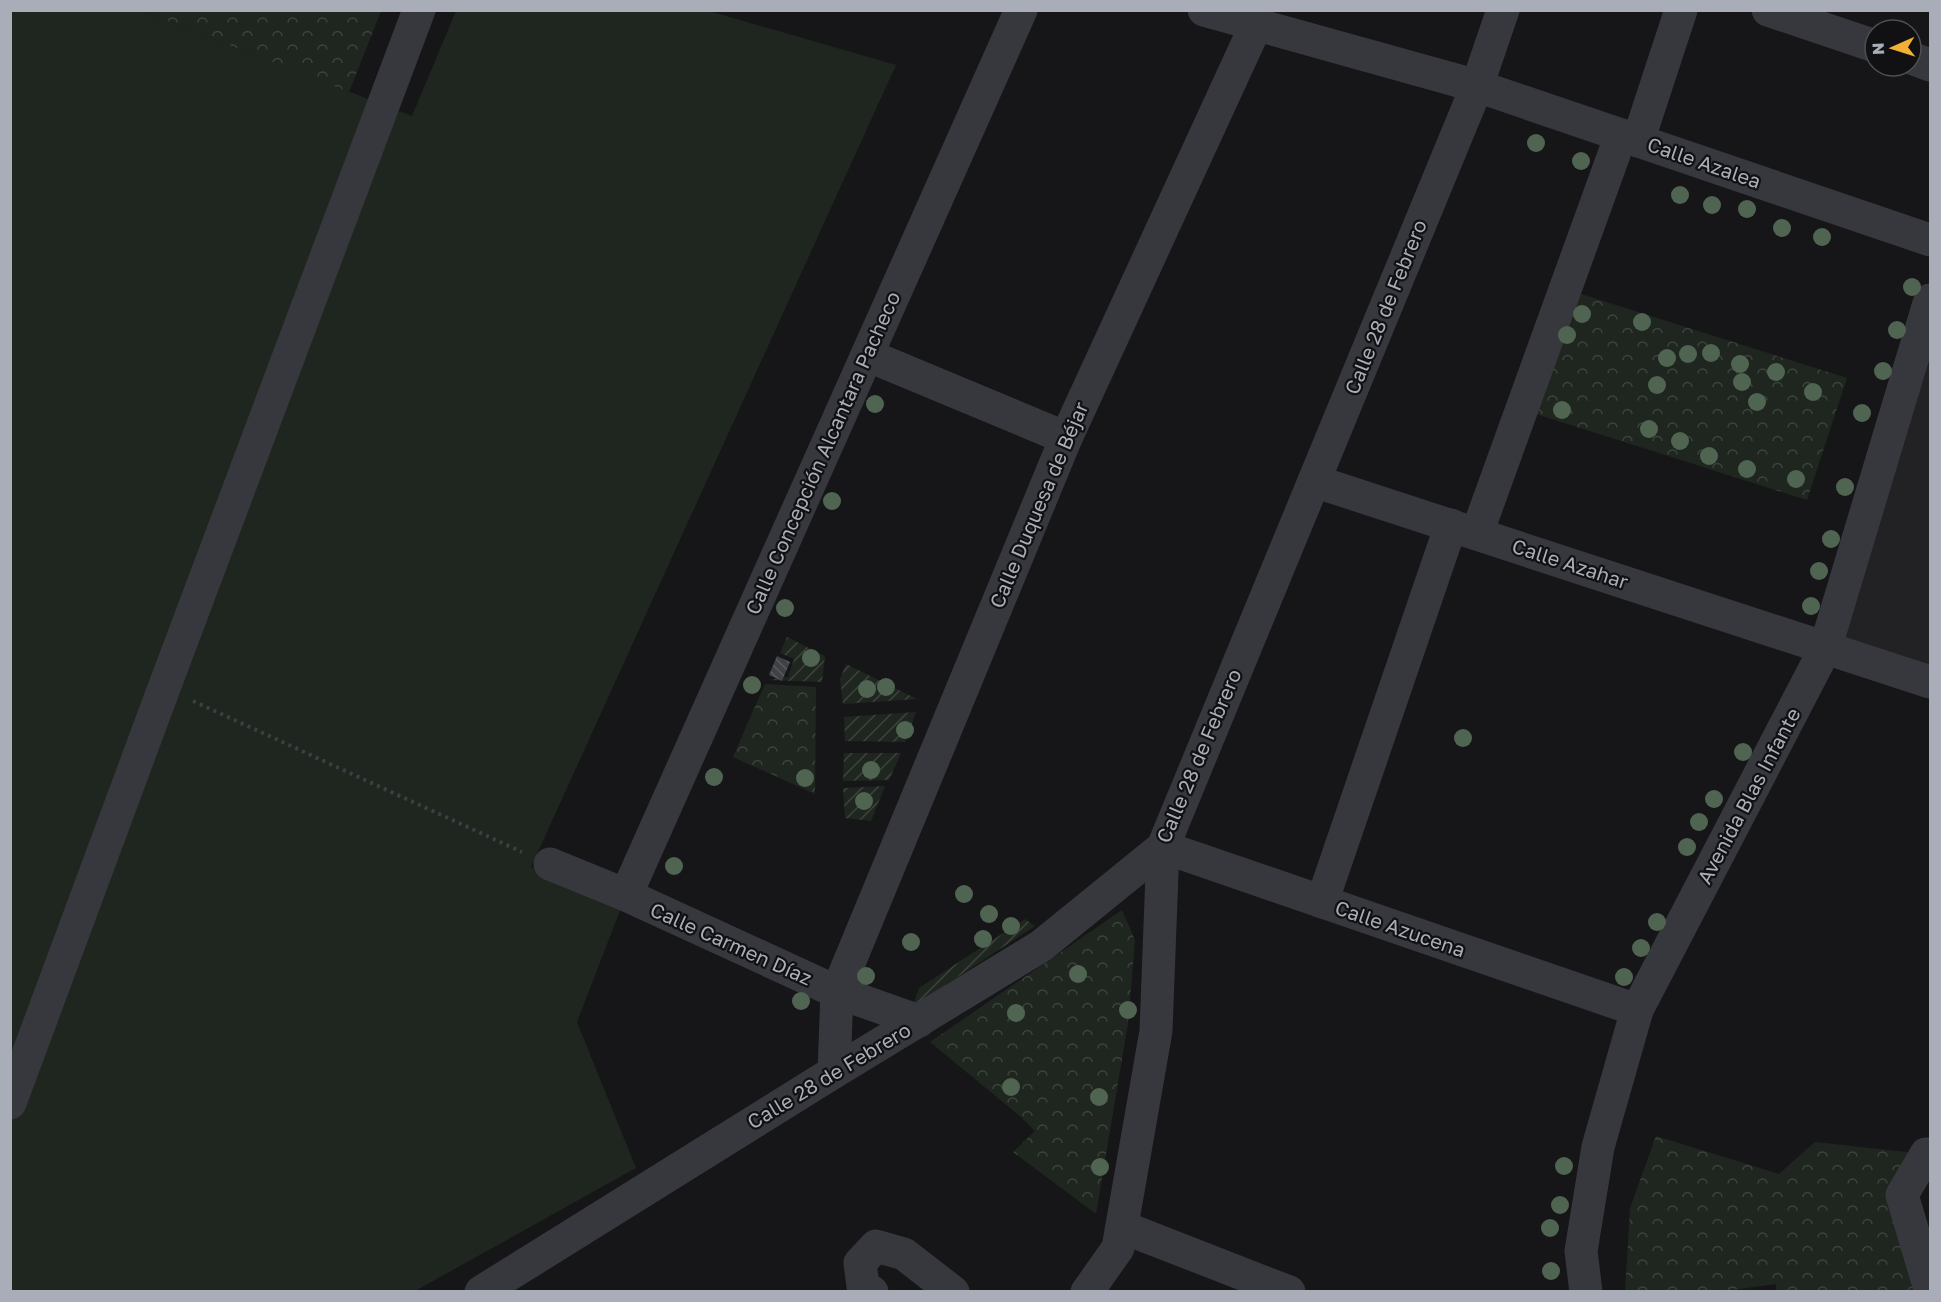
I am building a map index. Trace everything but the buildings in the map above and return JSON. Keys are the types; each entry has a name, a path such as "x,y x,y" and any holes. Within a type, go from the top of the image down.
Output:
{"street":[{"path":"10,1103 419,10"},
{"name":"Calle Concepción Alcantara Pacheco","path":"626,895 1021,10"},
{"name":"Calle Azalea","path":"1204,10 1477,86 1930,240"},
{"name":"Calle 28 de Febrero","path":"481,1292 834,1071 919,1022 1041,946 1163,847 1477,86 1503,10"},
{"path":"1322,902 1464,529 1630,138 1681,10"},
{"path":"1768,10 1863,42"},
{"name":"Calle Duquesa de Béjar","path":"837,992 1066,438 1256,25"},
{"name":"Avenida Blas Infante","path":"1586,1292 1581,1251 1598,1147 1637,1010 1826,649 1930,300"},
{"path":"867,355 1066,438"},
{"name":"Calle Azahar","path":"1314,481 1930,682"},
{"path":"1087,1292 1118,1248 1156,1031 1163,847"},
{"name":"Calle Azucena","path":"1163,847 1637,1010"},
{"name":"Calle Carmen Díaz","path":"550,864 626,895 837,992 919,1022"},
{"path":"837,992 862,1055"},
{"path":"834,1071 837,992"},
{"path":"1930,1154 1926,1155 1902,1195 1930,1289"},
{"path":"1122,1227 1289,1292"},
{"path":"872,1292 863,1286 860,1263 876,1246 904,1254 953,1292"}],"path":[{"path":"164,688 550,864"}],"shaded area":[{"path":"1930,306 1930,682 1825,649"}],"green space":[{"path":"10,11 142,11 412,116 456,11 709,11 896,65 531,867 626,895 577,1022 636,1168 415,1291 11,1291"},
{"path":"142,11 381,11 349,92"},
{"path":"1578,293 1847,378 1807,500 1533,413"},
{"path":"787,637 825,656 822,682 768,680 788,677 794,659 780,653"},
{"path":"846,664 917,699 843,704 840,679"},
{"path":"765,684 816,687 815,794 733,757"},
{"path":"916,712 905,742 845,741 844,717"},
{"path":"844,753 901,753 889,780 843,781"},
{"path":"885,786 871,821 845,818 843,788"},
{"path":"1122,910 1135,940 1128,1023 1096,1214 1013,1152 1035,1131 930,1042"},
{"path":"1025,919 1035,926 913,1006 919,988"},
{"path":"1656,1136 1779,1174 1815,1142 1915,1153 1922,1291 1776,1292 1776,1284 1718,1292 1625,1292 1630,1208"}]}
